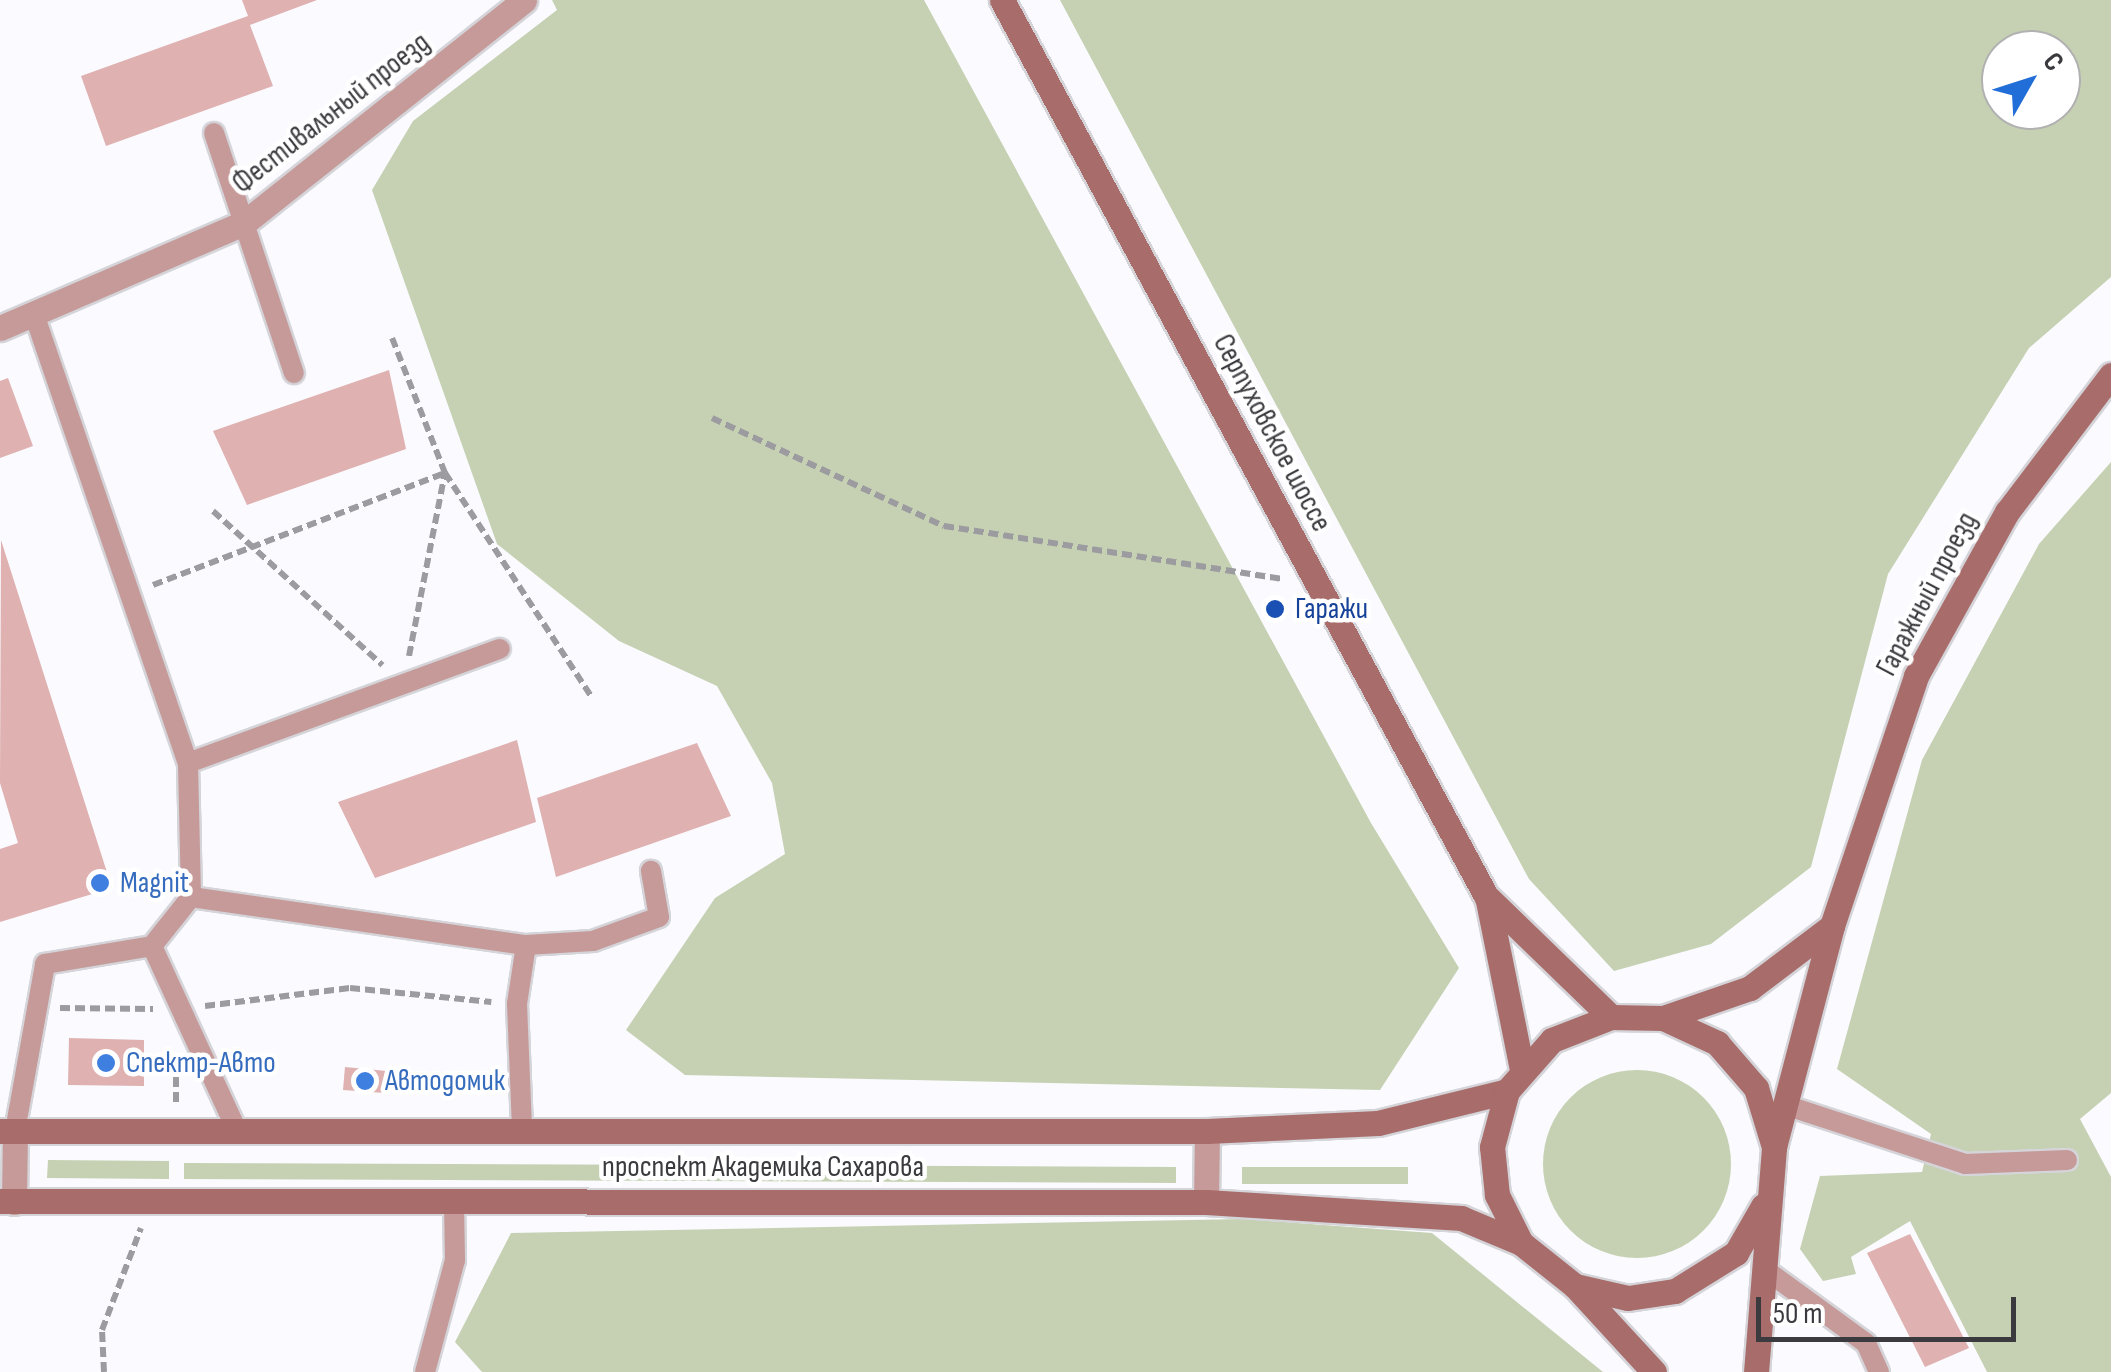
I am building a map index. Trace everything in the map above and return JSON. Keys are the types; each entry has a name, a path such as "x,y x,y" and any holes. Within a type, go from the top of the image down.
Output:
{"street":[{"name":"Фестивальный проезд","path":"0,328 244,222 323,168 524,0"},
{"name":"Серпуховское шоссе","path":"1002,0 1486,896"},
{"name":"Гаражный проезд","path":"1774,1147 1832,926 1916,676 2007,512 2111,374"},
{"path":"1486,896 1611,1017"},
{"path":"1486,896 1514,1080"},
{"path":"1654,1372 1576,1286 1520,1243 1497,1195 1492,1147 1514,1080 1552,1040 1611,1017 1663,1018 1750,988 1832,926"},
{"path":"1663,1018 1717,1044 1756,1088 1774,1147 1756,1372"},
{"name":"проспект Академика Сахарова","path":"7,1131 522,1126 1207,1131 1378,1123 1514,1080"},
{"path":"7,1131 7,1201"},
{"path":"1206,1202 1207,1131"},
{"path":"1576,1286 1628,1298 1675,1292 1736,1253 1768,1198"},
{"name":"проспект Академика Сахарова","path":"7,1201 1206,1202 1461,1218 1520,1243"}],"lane":[{"path":"214,133 294,373"},
{"path":"7,1131 45,964 152,946 191,897 188,763 34,314"},
{"path":"188,763 500,649"},
{"path":"191,897 526,945 593,941 659,918 651,871"},
{"path":"522,1126 517,1004 526,945"},
{"path":"152,946 177,1009 237,1131"},
{"path":"1784,1105 1964,1164 2067,1160"},
{"path":"425,1372 455,1260 454,1200"},
{"path":"1763,1268 1866,1343 1879,1372"}],"path":[{"path":"392,338 445,473 591,696"},
{"path":"712,418 944,526 1316,586"},
{"path":"130,594 445,473"},
{"path":"404,684 445,473"},
{"path":"213,511 404,684"},
{"path":"38,1008 177,1009 350,988 517,1004"},
{"path":"104,1372 102,1330 142,1224 161,1224"}],"green space":[{"path":"552,0 924,0 1371,823 1459,968 1380,1090 685,1075 626,1030 715,898 785,854 772,783 717,686 619,641 497,544 372,190 413,121 557,10"},
{"path":"1060,0 2111,0 2111,277 2029,348 1888,574 1811,867 1711,944 1614,971 1529,879"},
{"path":"2111,462 2111,1093 2080,1119 2111,1177 2111,1372 1987,1372 1910,1221 1851,1257 1856,1274 1823,1281 1800,1249 1820,1176 1922,1172 1931,1134 1837,1069 1922,760 2039,544"},
{"path":"1637,1070 1673,1077 1703,1098 1724,1128 1731,1164 1724,1200 1703,1230 1673,1251 1637,1258 1601,1251 1571,1230 1550,1200 1543,1164 1550,1128 1571,1098 1601,1077"},
{"path":"48,1160 169,1161 169,1179 47,1178"},
{"path":"184,1163 1176,1167 1176,1183 184,1179"},
{"path":"1242,1167 1408,1167 1408,1184 1242,1184"},
{"path":"1243,1219 1432,1233 1603,1372 482,1372 455,1342 511,1233"}],"building":[{"path":"242,0 317,0 250,25 273,86 106,146 81,76 248,16"},
{"path":"389,370 406,449 247,505 213,431"},
{"path":"8,378 33,446 0,458 0,381"},
{"path":"1,540 112,888 0,922 0,849 18,843 0,783"},
{"path":"517,740 536,822 375,878 338,802"},
{"path":"697,743 731,816 556,877 537,798"},
{"name":"Спектр-Авто","path":"69,1038 144,1040 144,1086 68,1085"},
{"name":"Автодомик","path":"345,1067 387,1071 385,1093 343,1090"},
{"path":"1910,1234 1969,1348 1925,1367 1867,1253"}],"place":[{"name":"Гаражи","path":"1275,609"},
{"name":"Magnit","path":"100,883"},
{"name":"Спектр-Авто","path":"106,1063"},
{"name":"Автодомик","path":"365,1081"}]}
